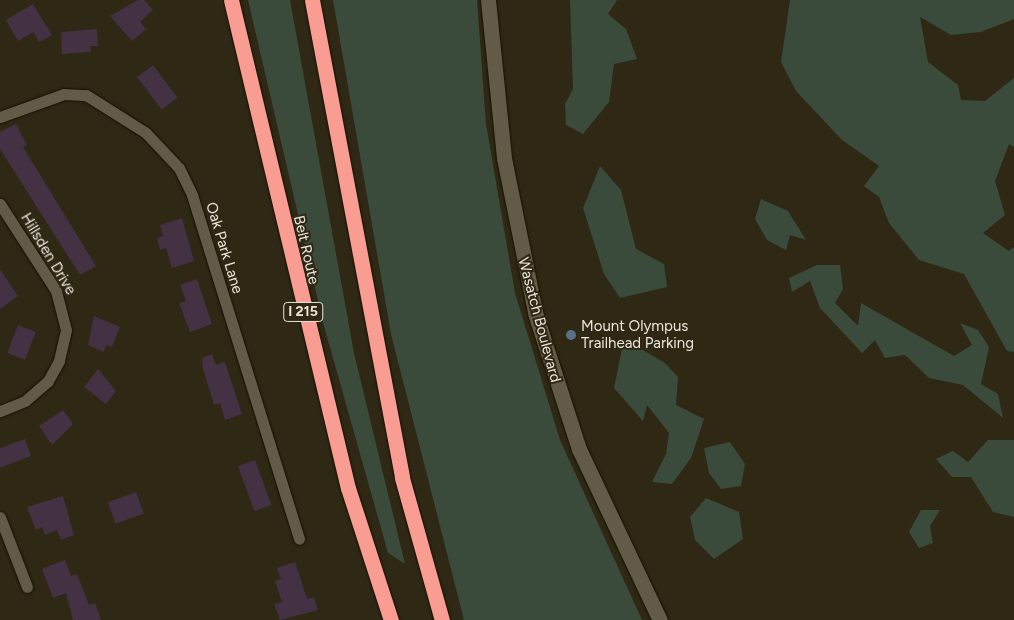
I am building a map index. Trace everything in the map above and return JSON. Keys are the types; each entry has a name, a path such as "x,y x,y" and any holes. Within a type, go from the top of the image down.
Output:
{"highway":[{"name":"Belt Route","path":"231,0 345,478 390,620"},
{"path":"312,0 402,478 442,620"}],"street":[{"name":"Wasatch Boulevard","path":"488,0 505,167 538,324 578,449 660,620"},
{"name":"Oak Park Lane","path":"0,117 64,94 86,95 153,139 179,168 192,195 299,540"},
{"name":"Hillsden Drive","path":"0,204 56,291 66,330 59,361 48,381 25,401 0,411"},
{"path":"0,517 27,587"}],"green space":[{"path":"248,0 290,0 354,353 405,564 388,553 324,326"},
{"path":"333,0 477,0 486,124 515,293 560,440 642,620 464,620 391,334"},
{"path":"570,0 617,0 608,14 626,29 637,59 614,64 609,102 583,134 566,125 565,104 573,89"},
{"path":"790,0 1014,0 1014,19 981,32 951,35 920,17 928,62 958,85 961,100 985,101 1014,78 1014,147 1009,144 995,181 1005,215 983,233 1009,251 1014,247 1014,352 1007,351 964,274 919,260 889,223 879,197 864,186 879,166 842,140 796,91 781,62"},
{"path":"600,166 621,190 636,249 664,264 667,287 620,298 604,274 583,208"},
{"path":"761,199 788,211 806,240 790,235 786,250 767,240 755,219"},
{"path":"817,265 840,265 843,289 835,303 858,326 861,303 954,356 972,345 960,323 978,330 989,347 981,384 998,394 1003,418 963,385 929,378 905,355 885,358 875,340 862,353 820,308 810,281 792,292 789,278"},
{"path":"624,339 665,363 678,377 676,405 704,419 691,458 672,484 652,482 666,454 669,433 647,405 643,421 614,388"},
{"path":"988,440 1014,440 1014,517 993,512 971,477 952,477 936,459 953,451 968,462"},
{"path":"730,442 745,464 741,486 721,489 709,473 704,448"},
{"path":"706,498 739,512 743,539 714,559 695,540 690,517"},
{"path":"921,510 940,510 930,526 933,543 919,548 909,532"}],"building":[{"path":"138,0 144,0 153,10 140,22 146,29 132,41 110,16"},
{"path":"33,4 52,35 39,42 33,32 18,41 6,20"},
{"path":"97,29 98,46 90,46 91,52 62,54 61,32"},
{"path":"153,65 178,98 162,110 137,77"},
{"path":"16,124 27,145 23,147 96,266 80,275 0,149 0,132"},
{"path":"182,218 194,261 172,268 166,248 160,250 157,238 163,236 160,225"},
{"path":"0,269 18,296 0,309"},
{"path":"197,279 212,324 190,332 179,303 186,301 180,285"},
{"path":"94,316 120,327 112,347 106,345 104,352 88,345"},
{"path":"18,325 36,332 25,360 7,353"},
{"path":"212,354 216,365 225,362 242,414 225,420 220,403 214,405 203,369 202,358"},
{"path":"98,369 116,391 106,404 84,387"},
{"path":"63,410 73,424 52,445 39,426"},
{"path":"25,439 31,456 0,468 0,448"},
{"path":"255,460 271,505 255,511 238,466"},
{"path":"136,492 144,514 116,524 108,502"},
{"path":"63,496 74,535 61,540 57,530 45,535 42,527 36,530 27,507"},
{"path":"65,560 71,576 77,574 89,605 95,603 101,620 73,620 66,593 53,598 42,569"},
{"path":"295,562 307,599 314,597 318,610 280,620 274,604 282,602 275,581 281,579 277,568"}],"place":[{"name":"Mount Olympus Trailhead Parking","path":"571,335"}]}
